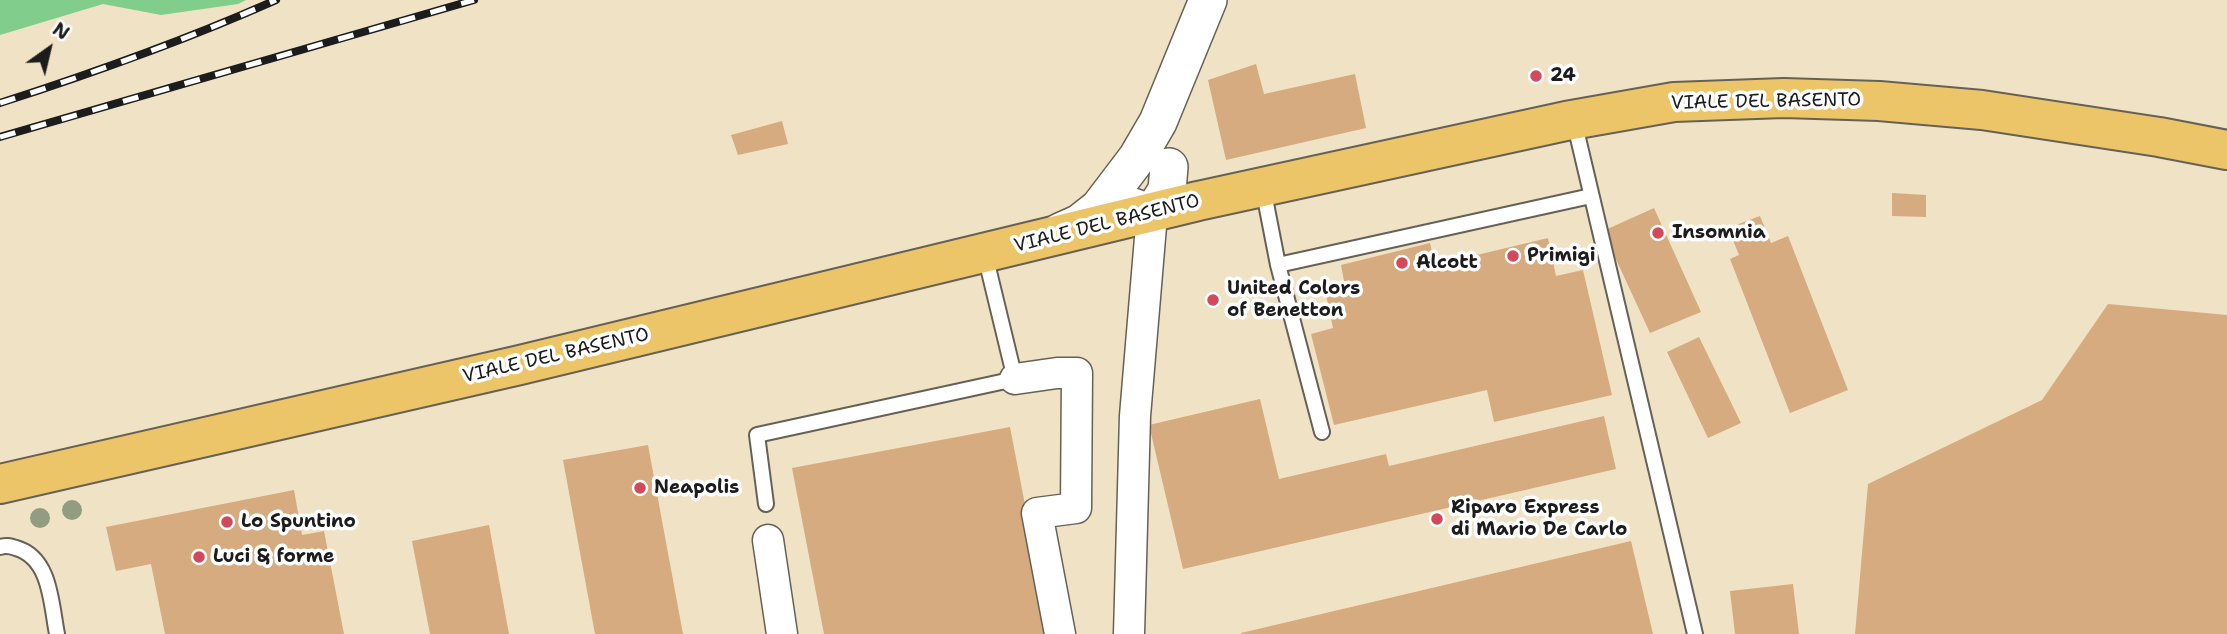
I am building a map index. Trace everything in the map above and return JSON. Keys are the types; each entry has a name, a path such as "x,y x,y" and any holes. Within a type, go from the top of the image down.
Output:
{"main road":[{"name":"VIALE DEL BASENTO","path":"0,484 384,397 1198,201 1573,120 1674,102 1784,98 1879,101 1982,110 2227,150"}],"street":[{"path":"1045,240 1080,223 1099,208 1115,188 1158,122 1208,0"},
{"path":"1158,122 1169,167 1182,187 1198,201"},
{"path":"1129,634 1135,416 1152,214 1167,190 1169,167"},
{"path":"1115,188 1135,209 1152,214"},
{"path":"1014,379 1077,373 1076,508 1037,513 1060,634"},
{"path":"768,540 782,634"}],"lane":[{"path":"1573,120 1695,634"},
{"path":"1262,187 1322,432"},
{"path":"1279,265 1591,196"},
{"path":"766,504 757,435 1014,379 985,254"},
{"path":"0,547 6,545 20,549 33,557 42,568 57,634"}],"green space":[{"path":"0,0 246,0 238,4 161,15 103,4 0,35"}],"building":[{"path":"1256,64 1264,94 1355,74 1366,128 1226,160 1208,80"},
{"path":"782,121 788,144 738,155 731,135"},
{"path":"1892,193 1926,195 1926,217 1892,216"},
{"path":"1654,208 1701,312 1650,333 1603,231"},
{"path":"1760,216 1771,243 1788,236 1848,390 1790,413 1730,259 1739,255 1728,228"},
{"path":"1548,238 1556,276 1583,270 1612,395 1494,422 1487,390 1334,425 1311,334 1333,328 1325,290 1345,286 1341,265 1430,243 1435,265"},
{"path":"2108,304 2227,315 2227,634 1855,634 1868,484 2042,400"},
{"path":"1699,337 1741,423 1708,438 1667,352"},
{"path":"1260,399 1279,479 1386,454 1389,466 1604,416 1616,469 1183,569 1149,425"},
{"path":"1010,427 1050,634 824,634 792,468"},
{"path":"648,445 683,634 595,634 563,460"},
{"path":"294,490 302,535 324,531 344,634 165,634 151,564 116,571 106,527"},
{"path":"489,525 509,634 430,634 412,541"},
{"path":"1631,541 1653,634 1241,634 1241,633"},
{"path":"1793,584 1799,634 1735,634 1730,591"}],"railway":[{"path":"0,103 139,55 276,0"},
{"path":"0,137 474,0"}],"place":[{"name":"24","path":"1536,76"},
{"name":"Insomnia","path":"1658,233"},
{"name":"Primigi","path":"1513,256"},
{"name":"Alcott","path":"1402,263"},
{"name":"United Colors of Benetton","path":"1213,300"},
{"name":"Neapolis","path":"640,488"},
{"name":"Riparo Express di Mario De Carlo","path":"1437,519"},
{"name":"Lo Spuntino","path":"227,522"},
{"name":"Luci & forme","path":"199,557"}]}
